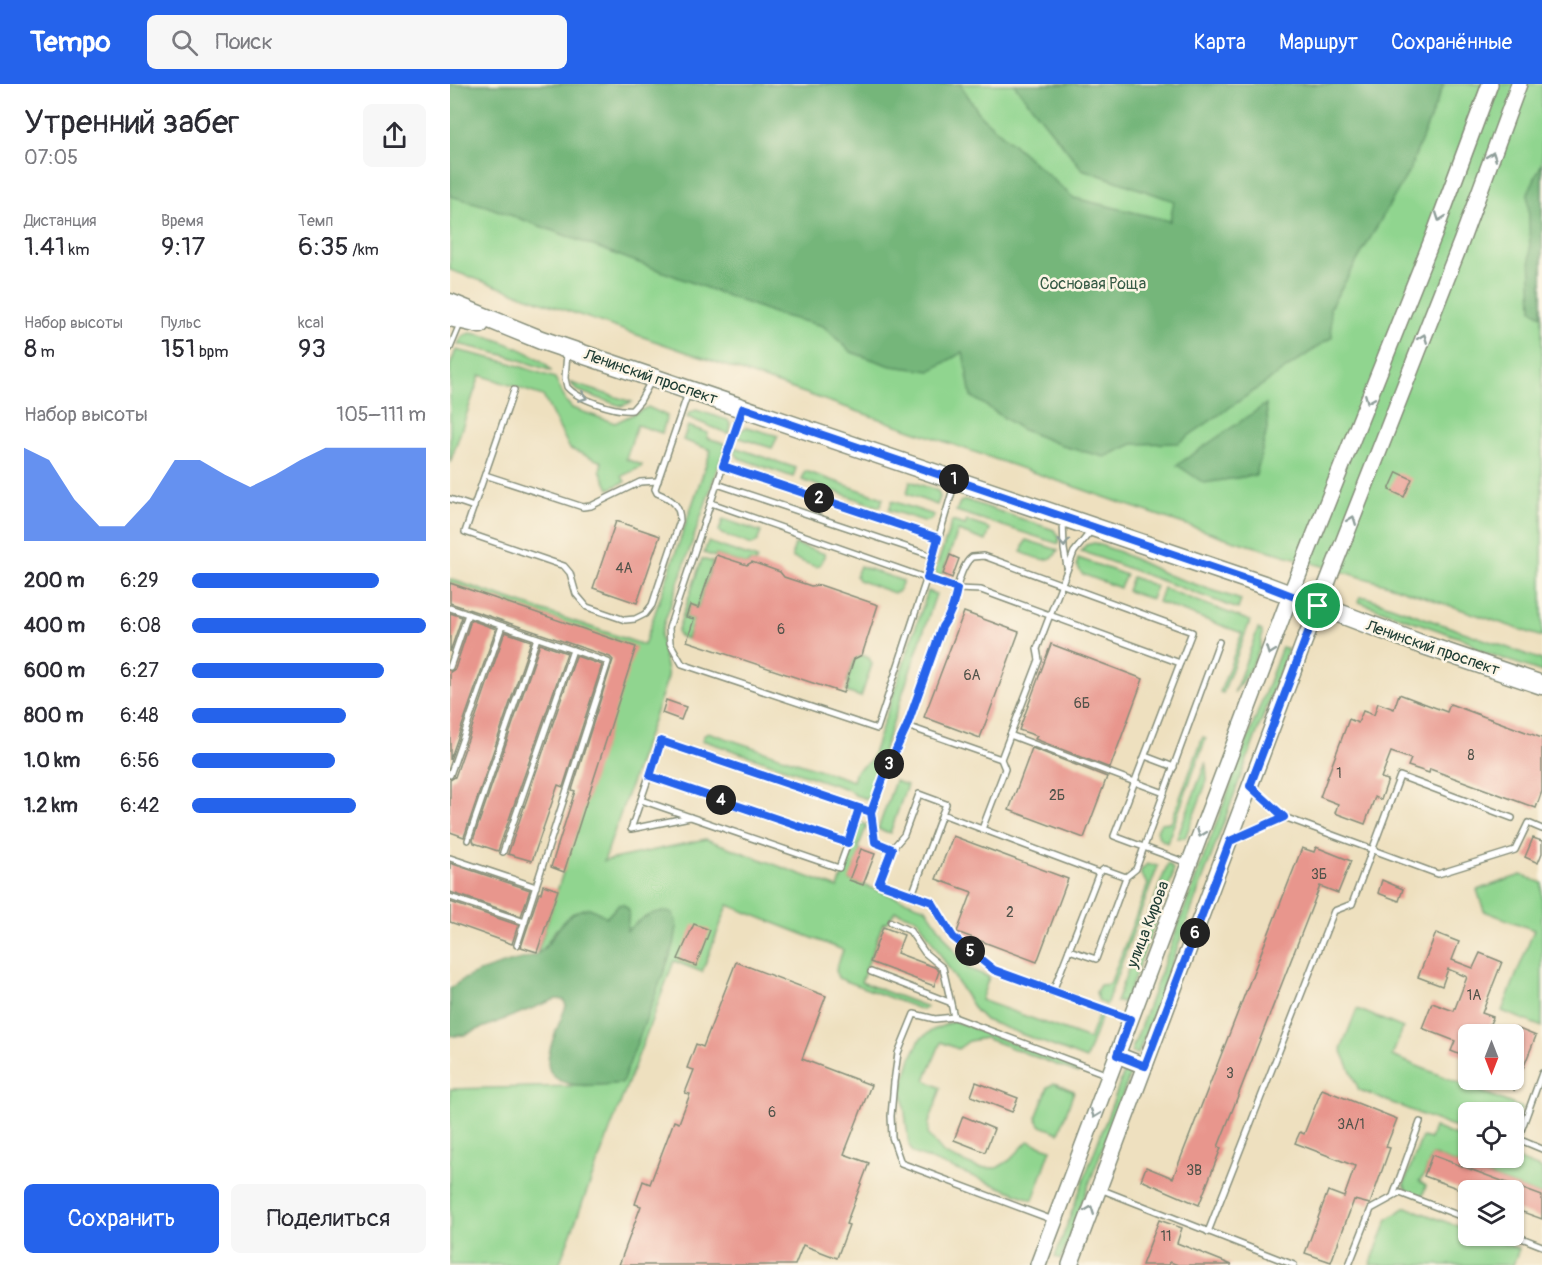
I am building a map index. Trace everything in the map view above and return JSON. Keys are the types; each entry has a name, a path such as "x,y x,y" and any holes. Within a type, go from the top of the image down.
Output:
{"main road":[{"name":"улица Кирова","path":"1038,1265 1290,596 1434,235 1490,84"},
{"path":"1070,1265 1318,606 1461,242 1519,84"},
{"name":"Ленинский проспект","path":"450,303 541,340"},
{"name":"Ленинский проспект","path":"456,318 541,340 689,389 1094,527 1542,685"},
{"path":"1117,1055 1145,1066"}],"lane":[{"path":"450,348 456,318"},
{"path":"567,348 565,378 567,387 577,395 616,409 632,410 637,406 653,377"},
{"path":"514,390 465,532 564,566 570,573 576,594 586,607 630,620 645,614 651,605 680,521 675,503 668,496 656,491 689,389"},
{"path":"743,408 669,628 670,643 682,664 877,729 927,578 956,480"},
{"path":"723,466 938,538"},
{"path":"485,475 583,507 591,506 640,482 658,482"},
{"path":"717,484 933,556"},
{"path":"450,500 474,507"},
{"path":"711,503 957,589 981,590 1180,663"},
{"path":"1063,517 1064,549 1068,569"},
{"path":"982,829 1005,769 1001,759 1039,660 1037,649 1074,552 1094,527"},
{"path":"892,849 875,842 871,812 886,771 907,726 942,627 949,618 968,560 984,556 1192,632 1114,836 1189,864"},
{"path":"450,608 608,662 517,945"},
{"path":"450,667 468,614"},
{"path":"450,776 502,626"},
{"path":"468,840 537,638"},
{"path":"1069,950 1096,959 1126,877 1136,868 1144,848 1220,642"},
{"path":"503,852 573,650"},
{"path":"907,726 1001,759"},
{"path":"1010,735 1164,793"},
{"path":"690,817 631,829 661,741 871,812"},
{"path":"1144,756 1173,767"},
{"path":"650,776 848,843"},
{"path":"1208,1232 1334,911 1352,904 1400,776 1512,818"},
{"path":"1250,786 1284,817 1438,874 1515,850 1528,823 1542,829"},
{"path":"912,895 946,804 919,794 904,836 892,849 879,883 912,895 932,902 953,937 994,970 1130,1019"},
{"path":"641,800 839,868 859,808"},
{"path":"942,814 1099,873"},
{"path":"1230,841 1284,817"},
{"path":"450,858 536,887"},
{"path":"1053,991 1099,873 1107,870 1126,877"},
{"path":"450,897 525,922"},
{"path":"891,922 910,931 925,953 943,968 954,1017"},
{"path":"872,972 949,1002"},
{"path":"1054,1220 901,1163 892,1137 891,1116 898,1053 914,1014 935,1019 954,1017 1109,1075"},
{"path":"1524,1123 1542,1074"},
{"path":"1392,1197 1420,1122"},
{"path":"1524,1142 1542,1149"},
{"path":"1098,1188 1294,1265"},
{"path":"1349,1265 1371,1209 1400,1193 1458,1215"},
{"path":"1524,1239 1542,1246"}],"green space":[{"name":"Сосновая Роща","path":"450,84 1542,84 1542,637 1392,586 1232,540 1130,506 450,270"},
{"name":"Сосновая Роща","path":"450,84 960,84 981,116 1074,198 1170,221 1174,201 1082,169 1014,84 1444,84 1409,171 1330,308 1332,337 1178,443 1133,444 1105,457 1066,447 1021,429 971,396 963,352 930,371 891,366 851,352 823,326 779,315 486,206 450,196"},
{"path":"1542,163 1542,315 1532,310 1528,193"},
{"path":"470,333 502,341 526,352 537,358 551,371 508,356 458,344 463,336"},
{"path":"456,350 507,362 555,378 572,408 615,423 648,407 667,416 662,433 637,425 626,459 642,465 622,476 625,482 609,489 600,470 602,462 570,449 543,396 480,375 450,463 450,366"},
{"path":"571,383 632,402 621,406 576,390"},
{"path":"1266,404 1268,425 1256,475 1204,483 1177,465"},
{"path":"696,410 728,420 731,426 729,434 687,417 689,413"},
{"path":"688,426 708,433 707,438 726,444 660,635 668,677 604,861 706,839 838,888 861,823 867,825 858,848 862,850 850,880 926,908 958,956 970,960 967,968 989,977 981,1000 1089,1039 1099,1014 1102,1015 1086,1059 985,1020 975,1010 918,919 895,911 888,922 883,923 861,982 927,1007 922,1010 838,978 836,970 843,950 728,905 702,972 674,961 559,1265 450,1265 450,1089 622,1083 626,933 618,905 607,917 599,913 556,929 544,948 537,954 635,647 450,583 450,579 644,645 711,450 683,440"},
{"path":"747,427 778,436 772,448 737,437 741,430"},
{"path":"734,447 796,468 793,477 739,458"},
{"path":"805,471 883,498 880,507 802,480"},
{"path":"910,481 938,491 940,497 937,505 907,494"},
{"path":"966,500 1054,530 1059,536 1059,544 956,511 960,502"},
{"path":"892,501 934,515 926,521 889,510"},
{"path":"723,519 761,532 757,542 752,545 722,534 719,531"},
{"path":"952,521 965,525 967,521 990,529 986,541 958,531 942,574 938,575 935,572"},
{"path":"1026,540 1058,550 1051,558 1037,558 1021,552"},
{"path":"708,542 757,559 755,563 749,562 747,565 716,555 715,557 704,553"},
{"path":"1094,543 1168,575 1241,600 1238,609 1081,551 1086,545"},
{"path":"795,544 825,554 820,565 816,567 793,558"},
{"path":"1078,558 1126,575 1120,588 1082,574 1077,565"},
{"path":"702,559 713,562 698,608 690,605 686,617 694,619 687,639 679,636 677,632"},
{"path":"860,566 903,581 898,592 894,593 858,580 856,576"},
{"path":"1132,577 1156,586 1151,599 1127,591"},
{"path":"1163,588 1250,621 1223,693 1220,692 1242,633 1158,602"},
{"path":"928,591 936,594 879,764 883,770 875,790 867,799 847,789 702,740 708,732 853,781 856,771 871,760"},
{"path":"1360,597 1366,597 1542,660 1542,672 1478,650 1469,641 1359,602"},
{"path":"1258,629 1262,631 1262,639 1257,656 1234,693"},
{"path":"1282,647 1288,649 1138,1054 1131,1052"},
{"path":"862,655 869,658 872,664 861,697 846,692 854,659"},
{"path":"1203,737 1206,738 1167,843 1159,838 1157,830 1161,823 1171,822"},
{"path":"1206,762 1207,781 1185,838 1177,838"},
{"path":"895,781 907,785 890,833 878,829"},
{"path":"1168,863 1173,869 1172,878 1127,998 1122,1002 1116,1002"},
{"path":"1147,864 1158,866 1106,1005 1098,1000 1096,992 1100,985 1110,984 1148,884 1141,875 1141,870"},
{"path":"1521,875 1542,883 1542,1027 1502,1011 1534,930 1484,911 1477,890"},
{"path":"623,904 629,910 627,931 642,919 661,912 673,913 677,927 674,945 622,1083 574,1085 562,1082 554,1076 549,1067 549,1054 566,1006 564,1000 556,999 464,1035 450,1035 450,989 456,984 480,972 537,954 546,946 565,920 580,910 590,908 607,917 618,905"},
{"path":"1357,1009 1403,1028 1392,1056 1458,1082 1458,1090 1477,1090 1507,1102 1458,1102 1458,1129 1359,1090 1341,1049"},
{"path":"954,1021 1079,1068 1078,1073 985,1038 969,1041 958,1049 941,1042 925,1080 941,1088 929,1123 928,1135 944,1154 978,1168 997,1168 1010,1160 1028,1141 1051,1149 1033,1200 913,1153 909,1145 902,1088 911,1058 920,1039 933,1030"},
{"path":"1126,1067 1132,1069 1061,1259 1055,1257"},
{"path":"1054,1083 1074,1091 1059,1133 1041,1126 1036,1118 1048,1087"},
{"path":"1434,1127 1458,1137 1458,1165 1432,1155 1424,1176 1419,1181 1426,1186 1422,1197 1408,1192 1404,1184 1422,1137 1430,1139"},
{"path":"1524,1162 1542,1169 1542,1196 1524,1189 1524,1180 1499,1180 1467,1168 1524,1168"},
{"path":"1406,1207 1458,1226 1458,1246 1511,1246 1519,1249 1513,1265 1370,1265 1388,1219"}],"building":[{"path":"1397,472 1412,479 1404,497 1389,490"},
{"path":"616,521 660,536 637,603 593,588"},
{"path":"716,555 747,565 752,562 780,572 784,577 811,586 820,585 878,605 862,655 854,659 843,693 687,641 694,619 686,617 690,605 698,608"},
{"path":"950,555 959,559 952,578 943,574"},
{"path":"450,583 636,647 564,872 551,867 575,791 572,790 613,660 610,657 450,603"},
{"path":"964,612 1019,632 980,738 924,717"},
{"path":"450,613 462,617 450,652"},
{"path":"471,620 496,629 450,760 450,672 455,669"},
{"path":"505,632 531,641 464,837 450,832 450,780 455,777"},
{"path":"540,644 567,653 498,851 474,843 473,840"},
{"path":"1051,644 1143,679 1110,768 1035,739 1037,736 1019,730"},
{"path":"576,656 602,665 563,787 558,785 532,861 508,854"},
{"path":"1399,694 1447,712 1450,704 1542,738 1542,791 1536,808 1430,769 1429,773 1408,766 1411,759 1391,752 1381,778 1388,780 1381,800 1375,797 1365,824 1335,813 1338,804 1320,797 1349,719 1358,723 1363,711 1374,715 1378,703 1394,709"},
{"path":"666,700 686,707 681,720 662,713"},
{"path":"1032,748 1107,777 1084,838 1009,810"},
{"path":"953,836 1068,879 1037,962 957,932 972,892 936,879"},
{"path":"1533,838 1542,841 1542,853 1538,863 1525,857"},
{"path":"1316,847 1351,861 1338,893 1320,886 1218,1147 1221,1148 1199,1205 1141,1180 1146,1167 1173,1178 1302,848 1314,852"},
{"path":"861,849 875,854 863,885 849,880"},
{"path":"450,863 530,890 521,916 450,892"},
{"path":"1382,880 1403,889 1399,901 1378,893"},
{"path":"543,885 558,890 537,952 521,947"},
{"path":"450,902 518,925 512,944 450,922"},
{"path":"694,924 710,930 696,966 678,959"},
{"path":"883,927 904,935 897,953 939,971 934,986 870,962"},
{"path":"1436,933 1459,942 1452,960 1473,968 1480,953 1502,962 1482,1013 1493,1017 1490,1024 1458,1024 1458,1054 1451,1051 1455,1041 1422,1028 1432,1003 1454,1011 1467,977 1448,969 1442,986 1418,977"},
{"path":"736,962 826,996 802,1059 871,1085 844,1154 869,1163 846,1224 849,1225 837,1258 803,1245 795,1265 619,1265 641,1206 635,1204 643,1181 650,1184 674,1121 679,1123 690,1094 685,1093 694,1070 687,1068 696,1044 703,1047"},
{"path":"1524,1031 1536,1036 1524,1066"},
{"path":"976,1082 1018,1098 1012,1112 971,1096"},
{"path":"1322,1089 1397,1119 1386,1147 1390,1148 1370,1204 1354,1200 1331,1262 1305,1253 1328,1191 1344,1197 1355,1166 1295,1143 1300,1132 1304,1134"},
{"path":"963,1116 994,1129 985,1152 954,1140"},
{"path":"1432,1155 1458,1165 1458,1168 1467,1168 1499,1180 1458,1180 1458,1188 1424,1176"},
{"path":"1524,1189 1542,1196 1542,1219 1524,1213"},
{"path":"1159,1220 1182,1228 1177,1243 1232,1265 1178,1265 1170,1262 1169,1265 1142,1265"}],"route":[{"path":"1318,606 1250,786 1284,817 1230,841 1145,1066 1117,1055 1130,1019 994,970 953,937 932,902 879,883 892,849 875,842 871,812 859,808 848,843 650,776 661,741 871,812 886,771 907,726 942,627 953,607 957,589 927,578 938,538 723,466 743,408 1264,585 1318,606"}]}
